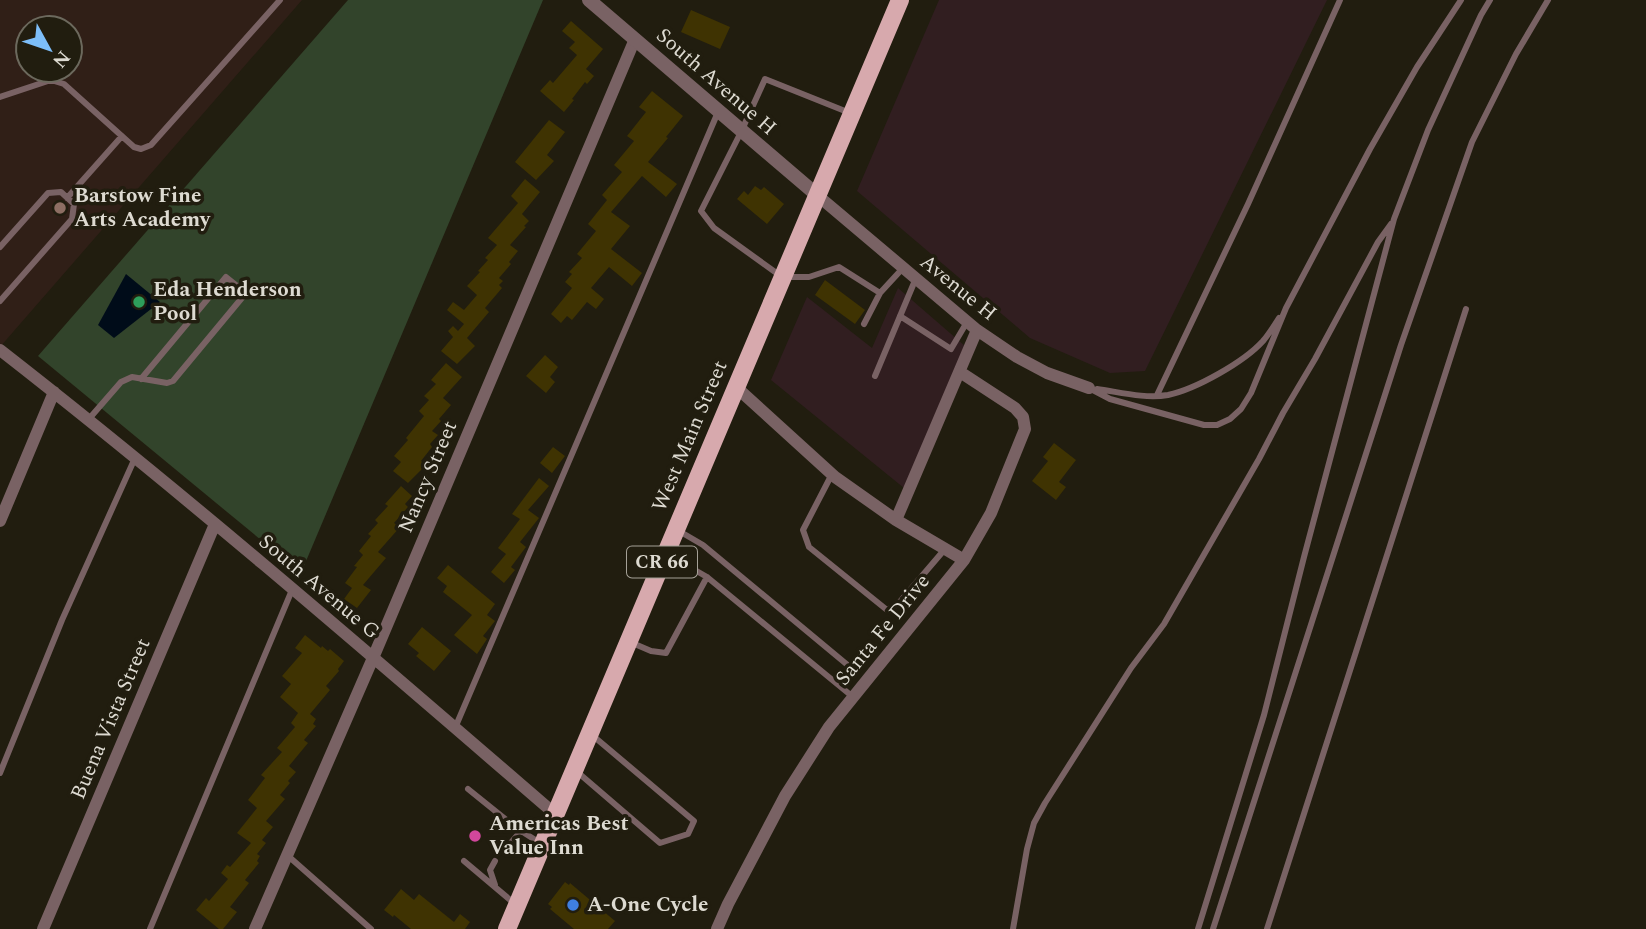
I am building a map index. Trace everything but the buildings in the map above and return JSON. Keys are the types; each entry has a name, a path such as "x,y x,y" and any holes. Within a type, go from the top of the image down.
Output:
{"main road":[{"name":"West Main Street","path":"507,929 900,0"}],"street":[{"name":"South Avenue H","path":"589,0 817,195"},
{"name":"Nancy Street","path":"255,929 373,658 635,39"},
{"name":"Avenue H","path":"817,195 972,326 1017,357 1047,373 1089,388"},
{"path":"896,520 960,372 972,326"},
{"name":"South Avenue G","path":"0,350 215,524 555,814"},
{"name":"Santa Fe Drive","path":"717,929 785,796 829,727 964,560 991,513 1026,429 1023,417 1015,408 960,372"},
{"path":"736,387 832,474 896,520 964,560"},
{"path":"0,521 54,392"},
{"name":"Buena Vista Street","path":"43,929 215,524"}],"lane":[{"path":"0,97 51,80 64,83 134,147 141,149 151,145 280,0"},
{"path":"1157,395 1254,192 1340,0"},
{"path":"1089,388 1110,399 1204,425 1217,425 1230,419 1241,409 1251,393 1286,308 1395,104 1461,0"},
{"path":"1199,929 1264,715 1394,219 1428,130 1490,0"},
{"path":"1213,929 1397,358 1472,142 1516,54 1548,0"},
{"path":"852,114 765,79 701,211 714,228 782,277 809,277 839,267 880,293"},
{"path":"455,728 718,112"},
{"path":"67,198 122,136"},
{"path":"0,247 48,193 61,192 74,204 72,219 1,296"},
{"path":"1013,929 1034,823 1131,668 1164,624 1259,459 1378,242 1394,219"},
{"path":"864,324 880,293 903,268"},
{"path":"88,420 121,382 132,377 141,379 167,383 173,381 246,293 226,277 141,379"},
{"path":"875,376 916,278"},
{"path":"1089,388 1136,395 1167,395 1197,384 1223,371 1262,342 1286,308"},
{"path":"1267,929 1466,309"},
{"path":"900,316 951,349 972,326"},
{"path":"0,773 62,620 135,458"},
{"path":"832,474 803,530 809,547 887,610 898,604 945,549"},
{"path":"676,529 703,545 850,667"},
{"path":"666,553 707,576 853,697"},
{"path":"628,642 651,651 666,653 707,576"},
{"path":"150,929 292,590"},
{"path":"574,769 660,843 688,834 694,821 589,733"},
{"path":"468,789 541,845"},
{"path":"509,845 521,831"},
{"path":"287,855 371,929"},
{"path":"464,861 517,905"},
{"path":"495,861 489,870 495,887"}],"shaded area":[{"name":"Barstow Fine Arts Academy","path":"0,0 302,0 0,347"},
{"path":"939,0 1327,0 1145,371 1110,373 1030,338 857,191"},
{"path":"898,288 965,346 904,488 771,380 807,297 872,348"}],"green space":[{"path":"348,0 543,0 301,573 38,356"}],"water":[{"path":"126,274 160,302 114,338 98,325"}],"place":[{"name":"Barstow Fine Arts Academy","path":"60,208"},
{"name":"Eda Henderson Pool","path":"139,302"},
{"name":"Americas Best Value Inn","path":"475,836"},
{"name":"A-One Cycle","path":"573,905"}]}
